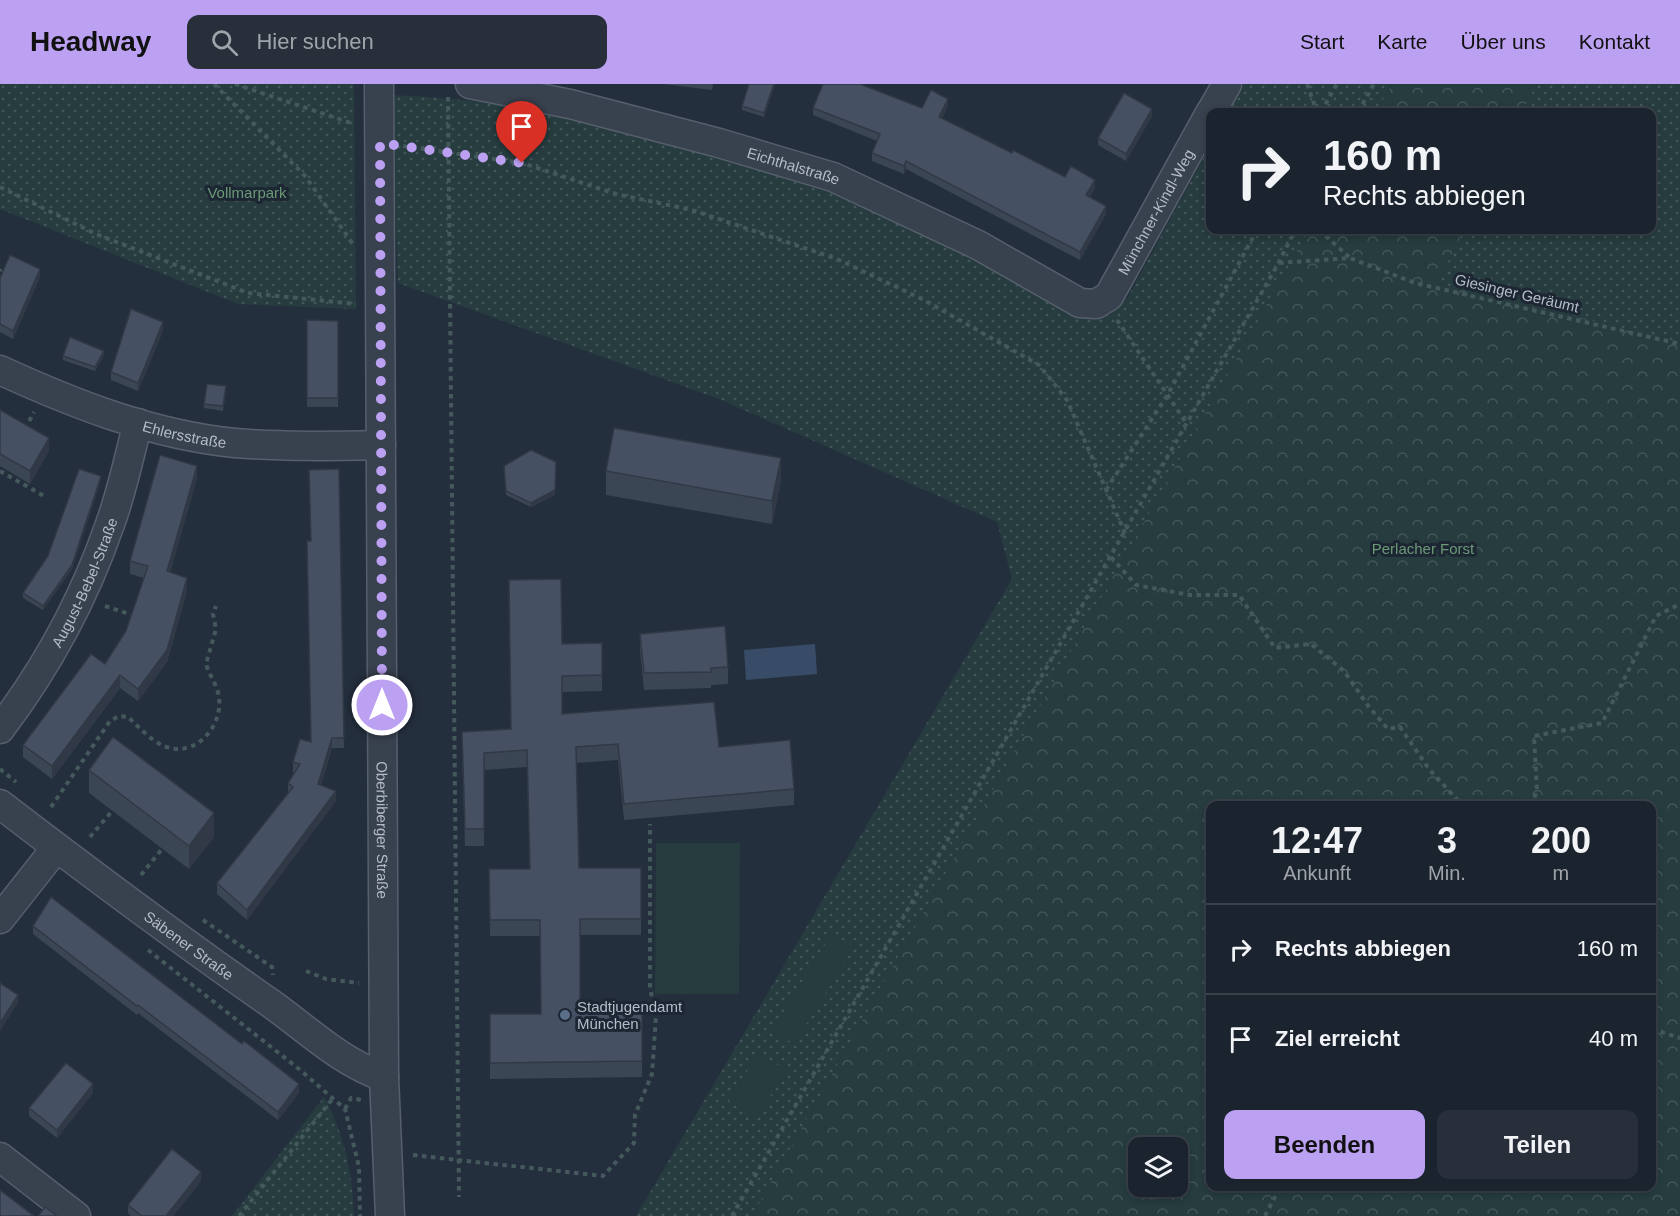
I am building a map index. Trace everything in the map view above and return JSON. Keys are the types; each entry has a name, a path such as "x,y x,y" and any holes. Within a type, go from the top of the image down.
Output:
{"street":[{"name":"Oberbiberger Straße","path":"380,84 384,1077 390,1216"},
{"name":"Münchner-Kindl-Weg","path":"1214,108 1227,84"},
{"name":"Eichthalstraße","path":"459,90 570,104 719,143 833,177 978,245 1080,303 1100,301"},
{"name":"Münchner-Kindl-Weg","path":"1100,301 1109,296 1206,122"},
{"name":"Ehlersstraße","path":"0,370 65,398 138,423 193,437 236,443 381,445"},
{"name":"August-Bebel-Straße","path":"0,729 51,657 81,598 111,524 138,423"},
{"name":"Säbener Straße","path":"0,804 56,848 329,1048 364,1070 384,1077"},
{"path":"0,919 56,848"},
{"path":"0,1157 76,1216"}],"path":[{"path":"214,84 305,176 360,255 380,256"},
{"path":"236,84 357,124 380,135 449,152 522,163 616,194 692,210 837,259 924,300 1039,365 1067,400 1125,533"},
{"path":"1307,84 1317,108"},
{"path":"1322,108 1337,84"},
{"path":"1360,108 1374,84"},
{"path":"459,90 449,152 459,1197"},
{"path":"0,187 96,234 248,293 380,305"},
{"path":"1106,490 1168,394 1255,234"},
{"path":"732,1216 1112,556 1278,264 1292,234"},
{"name":"Giesinger Geräumt","path":"1323,234 1350,258 1415,283 1680,344"},
{"name":"Giesinger Geräumt","path":"1278,264 1350,258"},
{"path":"1100,301 1168,394 1187,424"},
{"path":"0,471 44,496"},
{"path":"1112,556 1136,585 1190,596 1239,595 1275,648 1311,644 1344,671 1368,707 1388,729 1400,727 1429,769 1458,801"},
{"path":"81,598 135,616"},
{"path":"51,807 110,721 115,718 128,717 157,742 174,749 195,746 208,733 220,707 218,692 206,664 216,629 213,614 216,606"},
{"path":"1533,801 1537,791 1534,736 1602,723 1656,616 1679,607"},
{"path":"0,769 19,784"},
{"path":"43,801 59,813"},
{"path":"90,837 112,811"},
{"path":"388,1152 603,1176 634,1143 635,1115 652,1074 656,1016 650,988 650,824"},
{"path":"84,832 99,843"},
{"path":"141,875 162,849"},
{"path":"132,869 149,882"},
{"path":"201,920 272,967"},
{"path":"139,943 334,1097 345,1109 356,1150 360,1216"},
{"path":"306,972 326,979 364,984"},
{"path":"1656,1030 1680,1038"},
{"path":"238,1216 334,1097"},
{"path":"1265,1216 1279,1191"}],"green space":[{"name":"Vollmarpark","path":"0,84 354,84 356,309 238,304 0,209"},
{"path":"1244,84 1392,84 1378,108 1231,108"},
{"path":"1392,84 1537,84 1524,108 1378,108"},
{"path":"1537,84 1680,84 1680,342 1437,283 1462,234 1656,234 1656,108 1524,108"},
{"path":"391,95 447,98 558,113 668,138 722,154 776,172 895,220 1090,317 1110,315 1128,297 1206,153 1206,234 1307,234 752,1216 636,1216 1012,579 997,522 719,399 398,283"},
{"name":"Perlacher Forst","path":"1307,234 1462,234 1437,283 1680,342 1680,1216 752,1216"},
{"path":"656,843 740,843 739,994 655,994"},
{"path":"832,933 854,947 794,1044 772,1030"},
{"path":"758,1053 786,1070 757,1118 729,1101"},
{"path":"324,1097 337,1126 346,1155 354,1216 232,1216"}],"water":[{"path":"815,644 817,674 746,680 744,650"}],"building":[{"path":"749,84 774,84 764,113 742,106"},
{"path":"823,84 860,84 922,108 931,90 948,99 939,117 1012,153 1013,150 1065,177 1071,166 1095,180 1086,195 1106,206 1080,252 906,161 904,166 872,153 880,134 813,108"},
{"path":"1124,93 1152,109 1126,154 1098,138"},
{"path":"10,255 40,269 13,331 0,324 0,278"},
{"path":"131,309 163,322 138,383 111,372"},
{"path":"307,320 338,321 338,398 307,398"},
{"path":"70,337 104,351 95,367 63,356"},
{"path":"207,384 226,386 223,406 204,404"},
{"path":"0,410 49,438 30,471 0,454"},
{"path":"614,428 781,458 772,501 606,471"},
{"path":"531,450 556,462 555,490 531,503 506,491 504,466"},
{"path":"160,455 197,466 167,571 187,578 167,650 138,689 120,675 52,766 23,745 91,654 105,664 126,631 148,566 130,561"},
{"path":"79,469 101,476 72,565 43,606 23,593 48,556"},
{"path":"339,469 344,738 332,738 318,784 336,791 247,910 217,883 293,787 288,783 300,764 293,762 300,739 311,742 307,541 311,541 309,470"},
{"path":"561,579 562,644 602,643 602,675 562,676 562,714 714,702 719,747 790,740 794,789 624,804 618,744 576,747 579,868 641,868 641,919 580,919 580,1013 642,1013 642,1061 490,1063 490,1014 541,1014 540,920 490,920 489,869 530,869 527,750 484,753 484,829 465,829 462,732 511,729 509,580"},
{"path":"725,626 728,667 711,668 711,672 644,673 640,634"},
{"path":"113,737 214,813 189,846 89,770"},
{"path":"51,897 242,1044 244,1041 299,1084 278,1112 33,926"},
{"path":"0,983 18,995 0,1023"},
{"path":"66,1063 93,1084 57,1130 29,1108"},
{"path":"172,1149 201,1172 166,1216 142,1216 128,1205"},
{"path":"0,1190 34,1216 0,1216"},
{"path":"45,1207 57,1216 38,1216"}],"place":[{"name":"Stadtjugendamt München","path":"565,1015"}],"route":[{"path":"382,705 380,143 522,163"}]}
